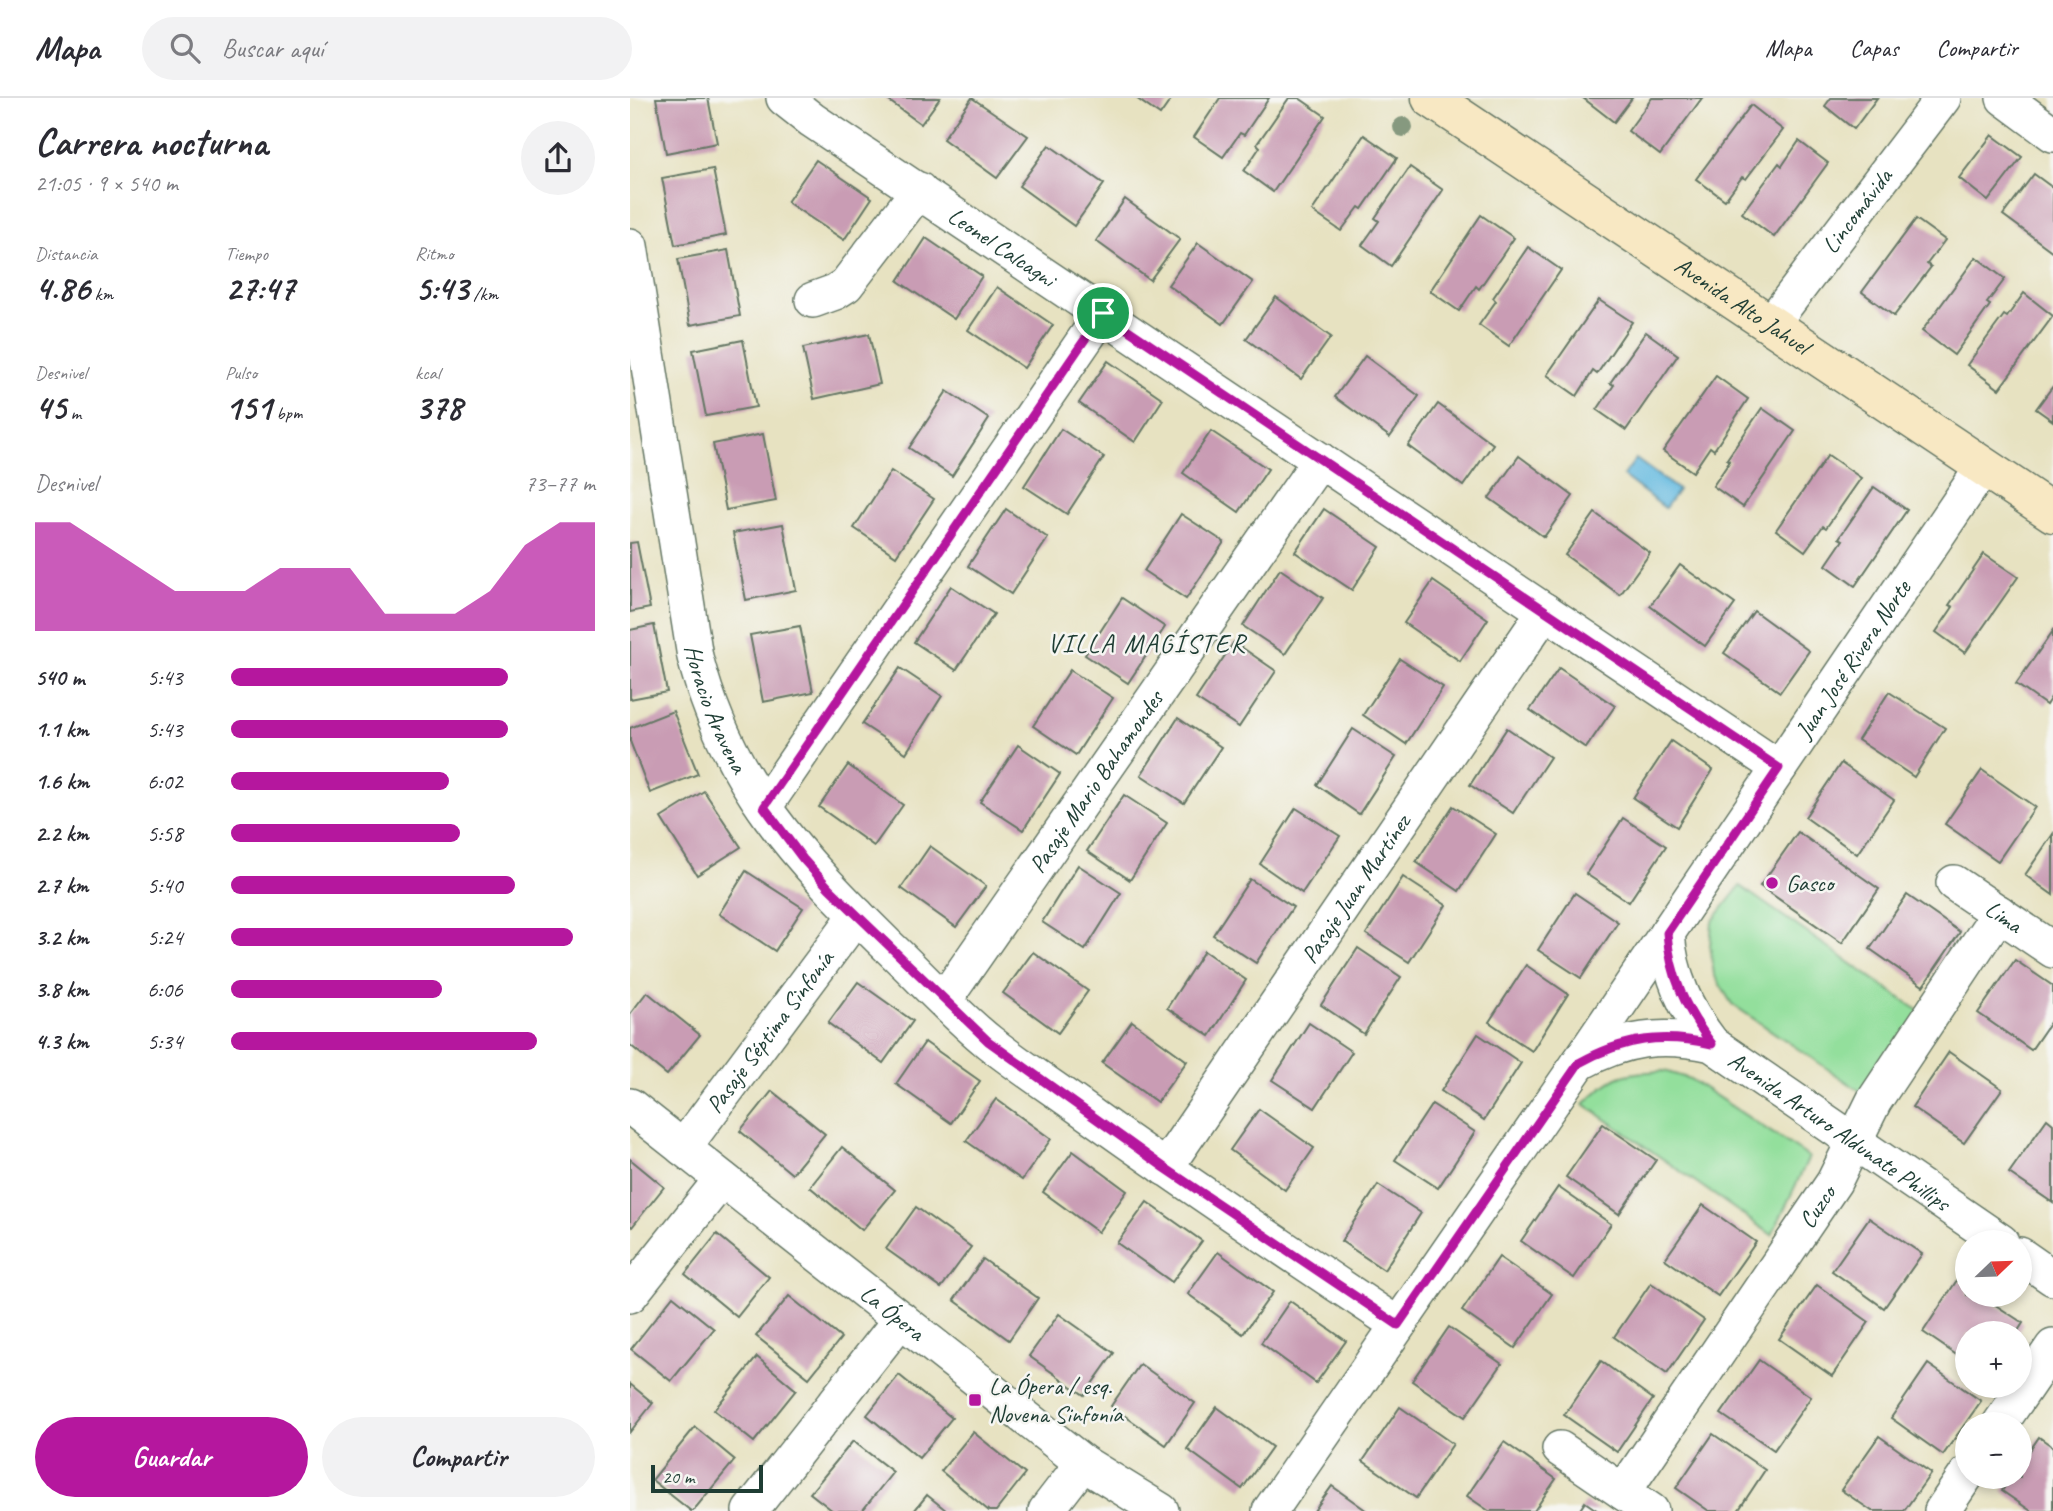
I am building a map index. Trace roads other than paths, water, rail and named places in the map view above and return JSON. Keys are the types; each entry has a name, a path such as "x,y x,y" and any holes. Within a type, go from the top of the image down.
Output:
{"street":[{"name":"Leonel Calcagni","path":"784,98 1779,768"},
{"name":"Avenida Alto Jahuel","path":"1431,98 2053,513"},
{"name":"Lincomávida","path":"1771,324 1943,98"},
{"path":"2004,98 2053,134"},
{"path":"813,300 846,285 919,190"},
{"name":"Horacio Aravena","path":"630,246 695,657 716,722 746,780 764,807 803,859 988,1041 1165,1168 1398,1325"},
{"path":"764,807 1103,313"},
{"name":"Pasaje Mario Bahamondes","path":"944,1000 1320,460"},
{"name":"Juan José Rivera Norte","path":"1270,1511 1579,1063 1984,466"},
{"name":"Pasaje Juan Martínez","path":"1165,1168 1545,611"},
{"name":"Lima","path":"1954,883 2053,950"},
{"name":"Cuzco","path":"1637,1502 1834,1182 1874,1101 1999,913"},
{"name":"Pasaje Séptima Sinfonía","path":"683,1148 857,915"},
{"name":"Avenida Arturo Aldunate Phillips","path":"1667,933 1668,954 1680,993 1694,1020 1712,1044 1984,1230"},
{"name":"Avenida Arturo Aldunate Phillips","path":"1579,1063 1600,1051 1646,1039 1669,1037 1712,1044"},
{"name":"La Ópera","path":"630,1106 1083,1463 1161,1511"},
{"path":"630,1294 722,1179"},
{"path":"2032,1263 2053,1278"},
{"path":"750,1511 901,1320"},
{"path":"2008,1412 2053,1347"},
{"path":"1560,1450 1637,1502"},
{"path":"1046,1511 1083,1463"},
{"path":"1942,1511 1957,1489"}],"water":[{"path":"1636,459 1678,490 1665,508 1623,476"}],"place":[{"name":"Gasco","path":"1772,883"},
{"name":"La Ópera / esq. Novena Sinfonía","path":"975,1400"}],"district":[{"name":"VILLA MAGÍSTER","path":"1147,643"}]}
